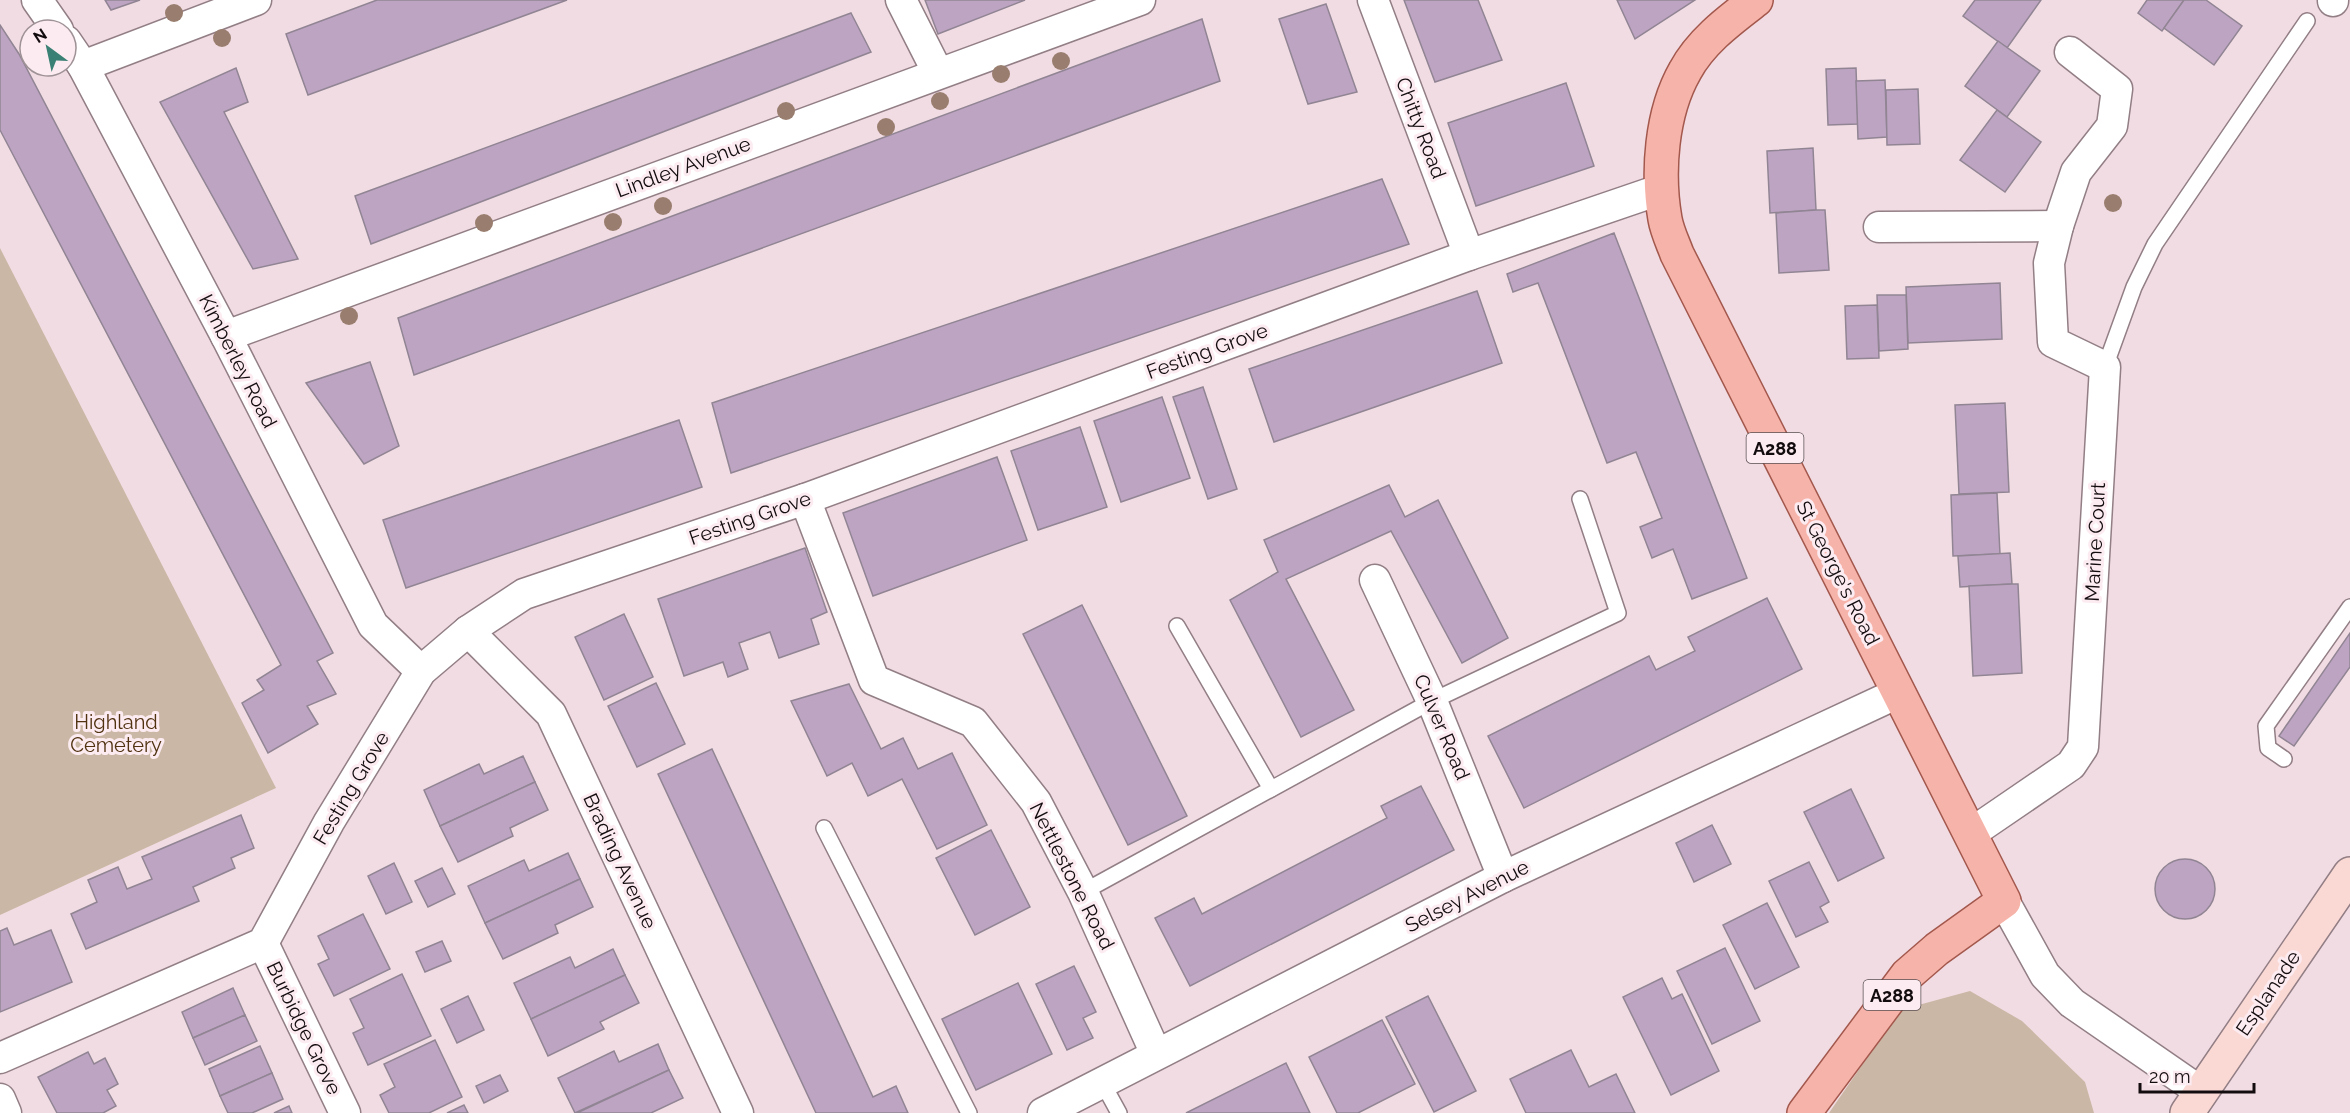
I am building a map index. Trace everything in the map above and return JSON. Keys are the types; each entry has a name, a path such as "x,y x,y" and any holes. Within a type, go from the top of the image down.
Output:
{"main road":[{"name":"St George's Road","path":"1756,0 1705,43 1684,71 1672,101 1664,136 1662,189 1665,221 1677,254 2004,900"},
{"name":"A288","path":"1804,1113 1907,975 1937,949 2004,900"}],"street":[{"path":"38,0 50,18"},
{"path":"83,66 256,0"},
{"path":"901,0 938,73"},
{"name":"Lindley Avenue","path":"226,336 1140,0"},
{"name":"Chitty Road","path":"1373,0 1468,255"},
{"path":"2070,52 2117,89 2112,126 2076,172 2058,226 2049,262 2053,342 2105,367"},
{"name":"Kimberley Road","path":"78,59 226,336 373,625 421,670"},
{"name":"Festing Grove","path":"263,943 329,822 421,670 468,632 524,594 805,499 1468,255 1662,189"},
{"path":"1878,227 2058,226"},
{"name":"Marine Court","path":"1970,834 2071,765 2083,747 2105,367"},
{"name":"Nettlestone Road","path":"805,499 874,680 973,722 1036,802 1083,892 1156,1054"},
{"name":"Culver Road","path":"1375,580 1432,701 1503,877"},
{"name":"Brading Avenue","path":"468,632 551,714 738,1113"},
{"name":"Selsey Avenue","path":"1043,1113 1503,877 1898,693"},
{"name":"Esplanade","path":"2194,1102 2350,874"},
{"name":"St George's Road","path":"2004,900 2045,975 2072,1003 2194,1102"},
{"path":"0,1058 263,943"},
{"name":"Burbidge Grove","path":"263,943 345,1113"},
{"path":"0,1100 6,1113"}],"lane":[{"path":"2105,367 2134,287 2155,244 2307,21"},
{"path":"1083,892 1432,701 1618,613 1580,499"},
{"path":"2284,759 2268,748 2266,726 2350,607"},
{"path":"1177,626 1271,789"},
{"path":"824,828 969,1113"},
{"path":"1102,1082 1119,1113"}],"green space":[{"name":"Highland Cemetery","path":"0,248 276,788 0,915"},
{"path":"1970,991 2022,1021 2085,1082 2094,1113 1829,1113 1900,1010"}],"building":[{"path":"105,0 140,0 111,10"},
{"path":"377,0 567,0 308,95 286,34"},
{"path":"925,0 1025,0 938,34"},
{"path":"1404,0 1478,0 1502,60 1435,82"},
{"path":"1617,0 1695,0 1635,39"},
{"path":"1975,0 2041,0 2007,48 1963,16"},
{"path":"2147,0 2184,0 2162,31 2138,13"},
{"path":"2184,0 2206,0 2242,26 2214,65 2164,28"},
{"path":"1326,4 1357,92 1308,104 1279,19"},
{"path":"851,13 871,52 371,244 355,196"},
{"path":"1202,19 1220,81 414,375 398,318"},
{"path":"0,25 18,52 18,78 32,78 333,653 317,661 336,694 307,706 318,724 268,753 242,703 264,690 257,680 281,665 0,130"},
{"path":"1998,41 2040,71 2007,117 1965,86"},
{"path":"236,68 248,102 224,112 298,259 253,269 160,102"},
{"path":"1856,68 1858,124 1828,125 1826,69"},
{"path":"1885,80 1887,137 1858,139 1856,81"},
{"path":"1566,83 1594,166 1476,206 1448,123"},
{"path":"1918,89 1920,144 1887,145 1886,90"},
{"path":"1997,110 2041,142 2005,192 1960,160"},
{"path":"1813,148 1816,210 1770,213 1767,151"},
{"path":"1382,179 1409,244 731,473 712,403"},
{"path":"1825,210 1829,270 1779,273 1776,213"},
{"path":"1614,233 1747,578 1692,599 1673,549 1652,558 1640,527 1662,518 1636,452 1607,463 1538,283 1513,292 1507,274"},
{"path":"2000,283 2002,339 1908,343 1906,287"},
{"path":"1477,291 1502,363 1274,442 1249,369"},
{"path":"1877,295 1906,295 1908,349 1879,351"},
{"path":"1877,305 1879,358 1847,359 1845,306"},
{"path":"370,362 399,446 364,464 306,383"},
{"path":"1203,387 1237,489 1208,499 1173,397"},
{"path":"1162,397 1190,478 1121,502 1094,421"},
{"path":"2005,403 2009,492 1959,494 1955,405"},
{"path":"679,420 702,487 406,588 383,520"},
{"path":"1080,427 1107,507 1038,530 1011,451"},
{"path":"997,457 1027,540 873,596 843,513"},
{"path":"1389,485 1405,517 1438,500 1508,638 1462,663 1391,531 1286,579 1354,710 1301,737 1230,600 1278,572 1264,540"},
{"path":"1997,493 2000,554 1953,556 1951,495"},
{"path":"805,548 827,612 811,619 819,644 779,658 770,632 739,643 748,669 728,677 723,662 684,676 658,599"},
{"path":"2010,553 2012,584 1960,587 1958,556"},
{"path":"2018,584 2022,673 1973,676 1969,586"},
{"path":"1767,598 1802,669 1524,808 1488,736 1649,656 1656,670 1695,651 1688,637"},
{"path":"1082,605 1187,816 1128,845 1023,634"},
{"path":"624,614 653,677 604,700 575,637"},
{"path":"2350,633 2350,667 2294,746 2279,736"},
{"path":"656,683 685,744 637,767 608,706"},
{"path":"849,684 881,749 903,738 918,769 952,753 987,825 937,849 902,779 868,796 852,763 827,776 791,701"},
{"path":"712,749 873,1097 896,1086 908,1113 816,1113 658,774"},
{"path":"523,756 535,782 440,826 424,790 479,764 484,774"},
{"path":"535,782 548,810 510,828 513,836 458,862 440,826"},
{"path":"1421,786 1454,850 1190,986 1155,918 1194,898 1202,914 1387,818 1381,806"},
{"path":"1851,789 1884,858 1838,881 1804,812"},
{"path":"241,815 254,848 231,858 235,868 193,887 199,901 86,949 71,914 97,902 88,880 118,867 127,889 152,879 142,857"},
{"path":"1712,825 1731,864 1694,882 1676,843"},
{"path":"991,830 1030,907 975,935 936,858"},
{"path":"568,853 580,879 485,923 468,886 524,860 529,871"},
{"path":"2179,859 2191,859 2207,867 2213,877 2215,889 2213,901 2207,911 2191,919 2179,919 2163,911 2155,895 2155,883 2163,867"},
{"path":"1809,862 1829,902 1820,907 1828,922 1796,937 1769,881"},
{"path":"394,863 412,902 386,914 368,876"},
{"path":"442,868 455,894 428,907 415,881"},
{"path":"580,879 593,907 555,925 558,933 503,959 485,923"},
{"path":"1767,903 1799,967 1755,989 1723,925"},
{"path":"363,914 390,969 334,996 318,964 329,959 318,936"},
{"path":"7,928 14,945 51,930 72,982 0,1012 0,931"},
{"path":"442,941 451,961 425,972 416,952"},
{"path":"1725,948 1760,1021 1712,1044 1677,971"},
{"path":"613,949 625,975 531,1019 514,983 570,957 575,968"},
{"path":"1074,966 1096,1012 1083,1018 1093,1038 1067,1050 1036,984"},
{"path":"402,974 431,1036 368,1065 353,1033 364,1028 350,999"},
{"path":"625,975 639,1003 600,1022 604,1029 548,1056 531,1019"},
{"path":"1662,978 1672,999 1682,994 1719,1071 1671,1095 1623,997"},
{"path":"1018,983 1052,1054 976,1090 942,1019"},
{"path":"233,988 245,1015 193,1038 182,1012"},
{"path":"468,996 484,1030 457,1043 441,1009"},
{"path":"1428,996 1476,1091 1434,1112 1386,1017"},
{"path":"245,1015 257,1041 205,1065 193,1038"},
{"path":"1382,1020 1415,1084 1358,1113 1337,1113 1309,1057"},
{"path":"435,1040 462,1097 429,1113 389,1113 380,1095 395,1087 384,1064"},
{"path":"658,1044 669,1070 575,1113 558,1078 614,1051 619,1062"},
{"path":"260,1046 272,1073 220,1096 209,1069"},
{"path":"1571,1050 1589,1087 1616,1074 1635,1113 1526,1113 1510,1079"},
{"path":"88,1052 94,1064 105,1058 118,1084 107,1090 116,1106 103,1113 57,1113 38,1077"},
{"path":"1286,1063 1310,1113 1186,1113"},
{"path":"669,1070 683,1098 651,1113 577,1113"},
{"path":"272,1073 283,1099 252,1113 228,1113 220,1096"},
{"path":"500,1075 508,1091 484,1103 476,1086"},
{"path":"464,1105 468,1113 447,1113"},
{"path":"289,1106 292,1113 274,1113"}]}
